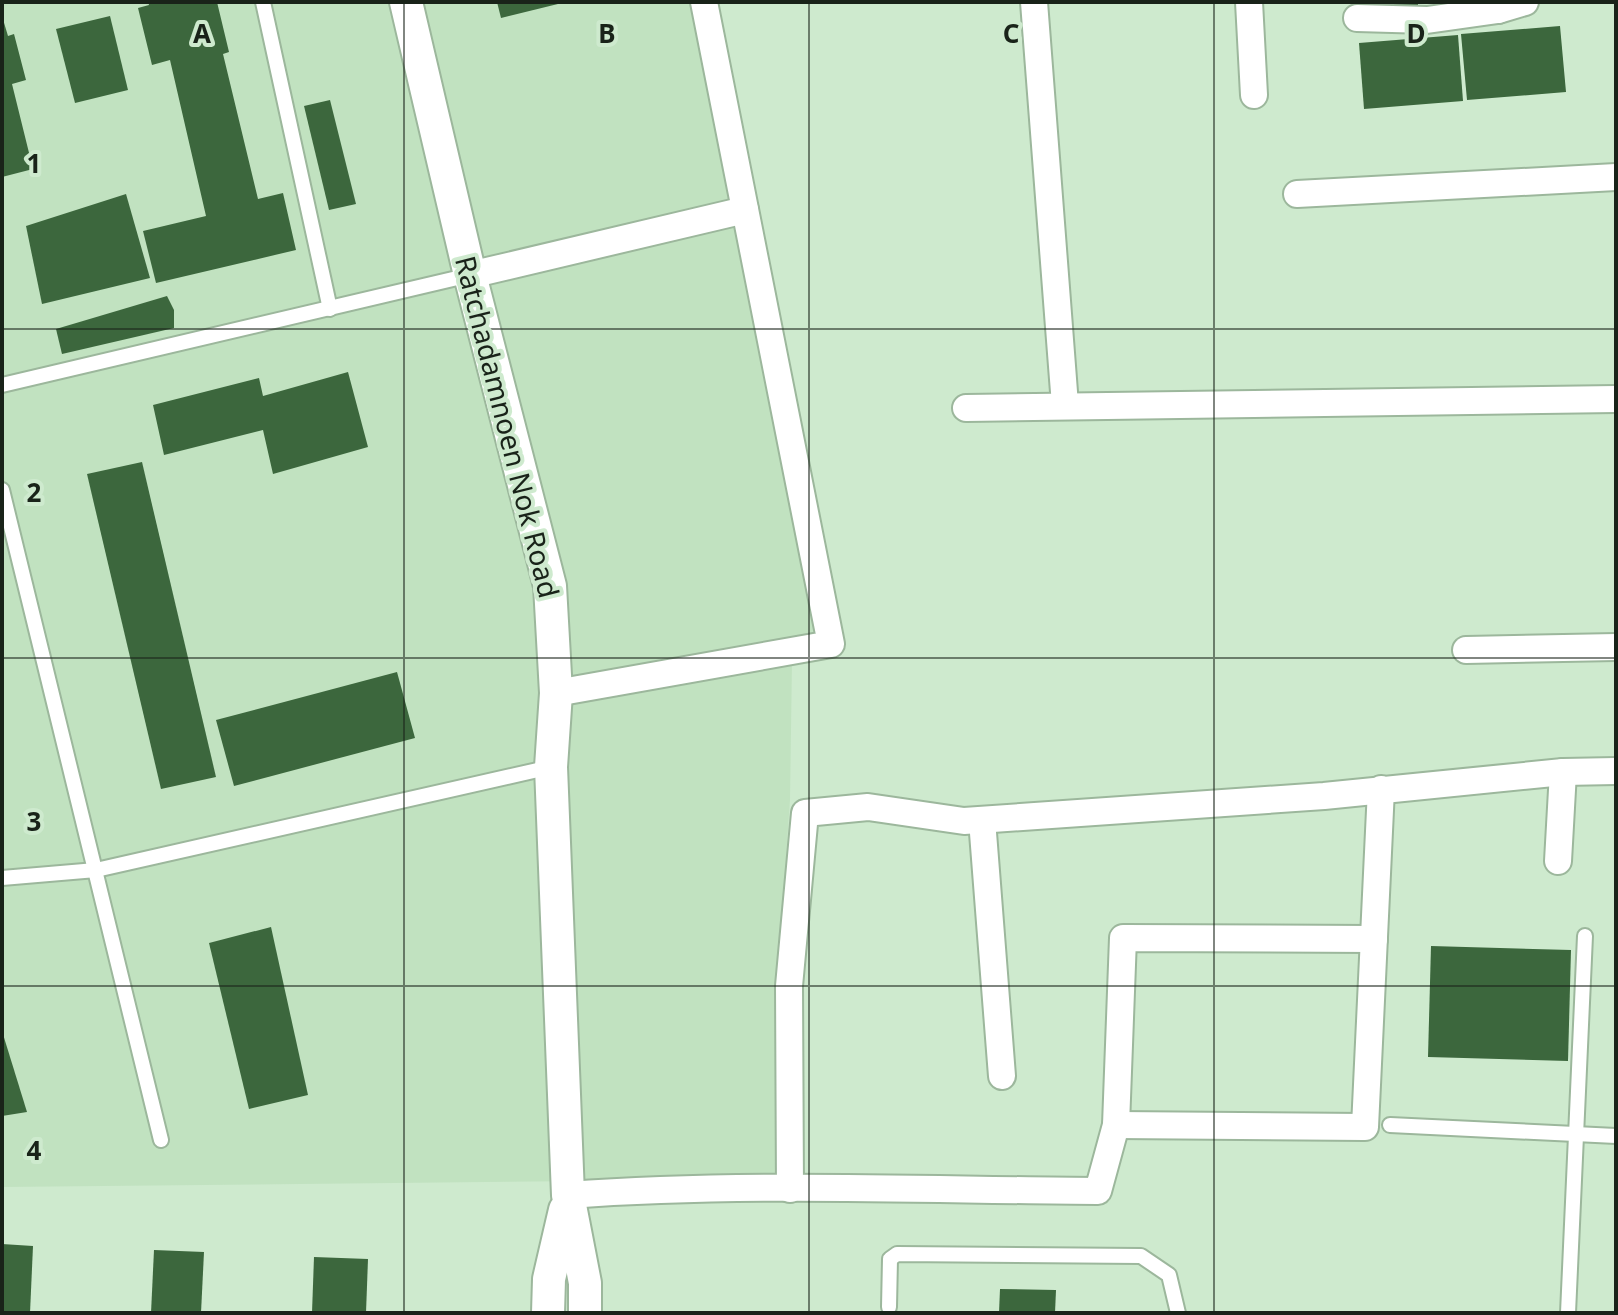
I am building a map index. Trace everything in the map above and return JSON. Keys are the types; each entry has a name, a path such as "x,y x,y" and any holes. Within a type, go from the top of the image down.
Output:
{"street":[{"name":"Ratchadamnoen Nok Road","path":"406,2 470,275 550,586 556,693 551,767 568,1195 585,1283 585,1313"},
{"path":"556,693 831,644 704,2"},
{"path":"1034,2 1065,405"},
{"path":"1249,2 1254,95"},
{"path":"1357,18 1525,2"},
{"path":"1297,194 1616,177"},
{"path":"470,275 745,210"},
{"path":"966,408 1616,399"},
{"path":"1466,650 1616,647"},
{"path":"790,1189 789,986 805,813 868,807 964,821 1324,796 1563,772 1616,771"},
{"path":"1558,861 1563,772"},
{"path":"1116,1125 1365,1127 1381,789"},
{"path":"982,820 1002,1076"},
{"path":"568,1195 633,1190 1098,1191 1116,1125 1123,938 1374,939"},
{"name":"Ratchadamnoen Nok Road","path":"548,1313 549,1279 568,1195"}],"lane":[{"path":"263,2 330,309"},
{"path":"2,385 470,275"},
{"path":"2,490 161,1140"},
{"path":"2,878 96,870 551,767"},
{"path":"1568,1313 1585,936"},
{"path":"1390,1125 1616,1136"},
{"path":"889,1307 890,1259 897,1254 1141,1256 1169,1275 1178,1313"}],"shaded area":[{"path":"2,2 715,2 840,650 792,661 790,800 777,987 784,1179 2,1187"}],"building":[{"path":"148,2 217,2 229,52 223,54 258,199 283,193 296,250 156,283 143,231 206,216 170,60 152,65 138,8 149,5"},
{"path":"497,2 562,2 562,3 501,18"},
{"path":"1355,2 1418,2 1418,5 1355,9"},
{"path":"2,16 8,36 14,34 26,80 12,84 33,169 2,177"},
{"path":"110,16 128,90 75,103 56,29"},
{"path":"1560,26 1566,92 1467,100 1461,34"},
{"path":"1458,35 1463,101 1364,109 1359,43"},
{"path":"330,100 356,204 329,210 304,106"},
{"path":"126,194 150,278 42,304 26,226"},
{"path":"167,296 174,310 174,328 62,354 56,329"},
{"path":"348,372 368,447 273,474 263,430 164,455 153,405 259,378 263,396"},
{"path":"142,462 216,777 161,789 87,474"},
{"path":"397,672 415,738 234,786 216,720"},
{"path":"271,927 308,1095 249,1109 209,943"},
{"path":"1431,946 1571,950 1568,1061 1428,1057"},
{"path":"2,1031 27,1112 2,1116"},
{"path":"2,1244 33,1246 30,1313 2,1313"},
{"path":"154,1250 204,1252 201,1313 151,1313"},
{"path":"314,1257 368,1259 366,1313 312,1313"},
{"path":"1000,1289 1056,1290 1055,1313 999,1313"}]}
